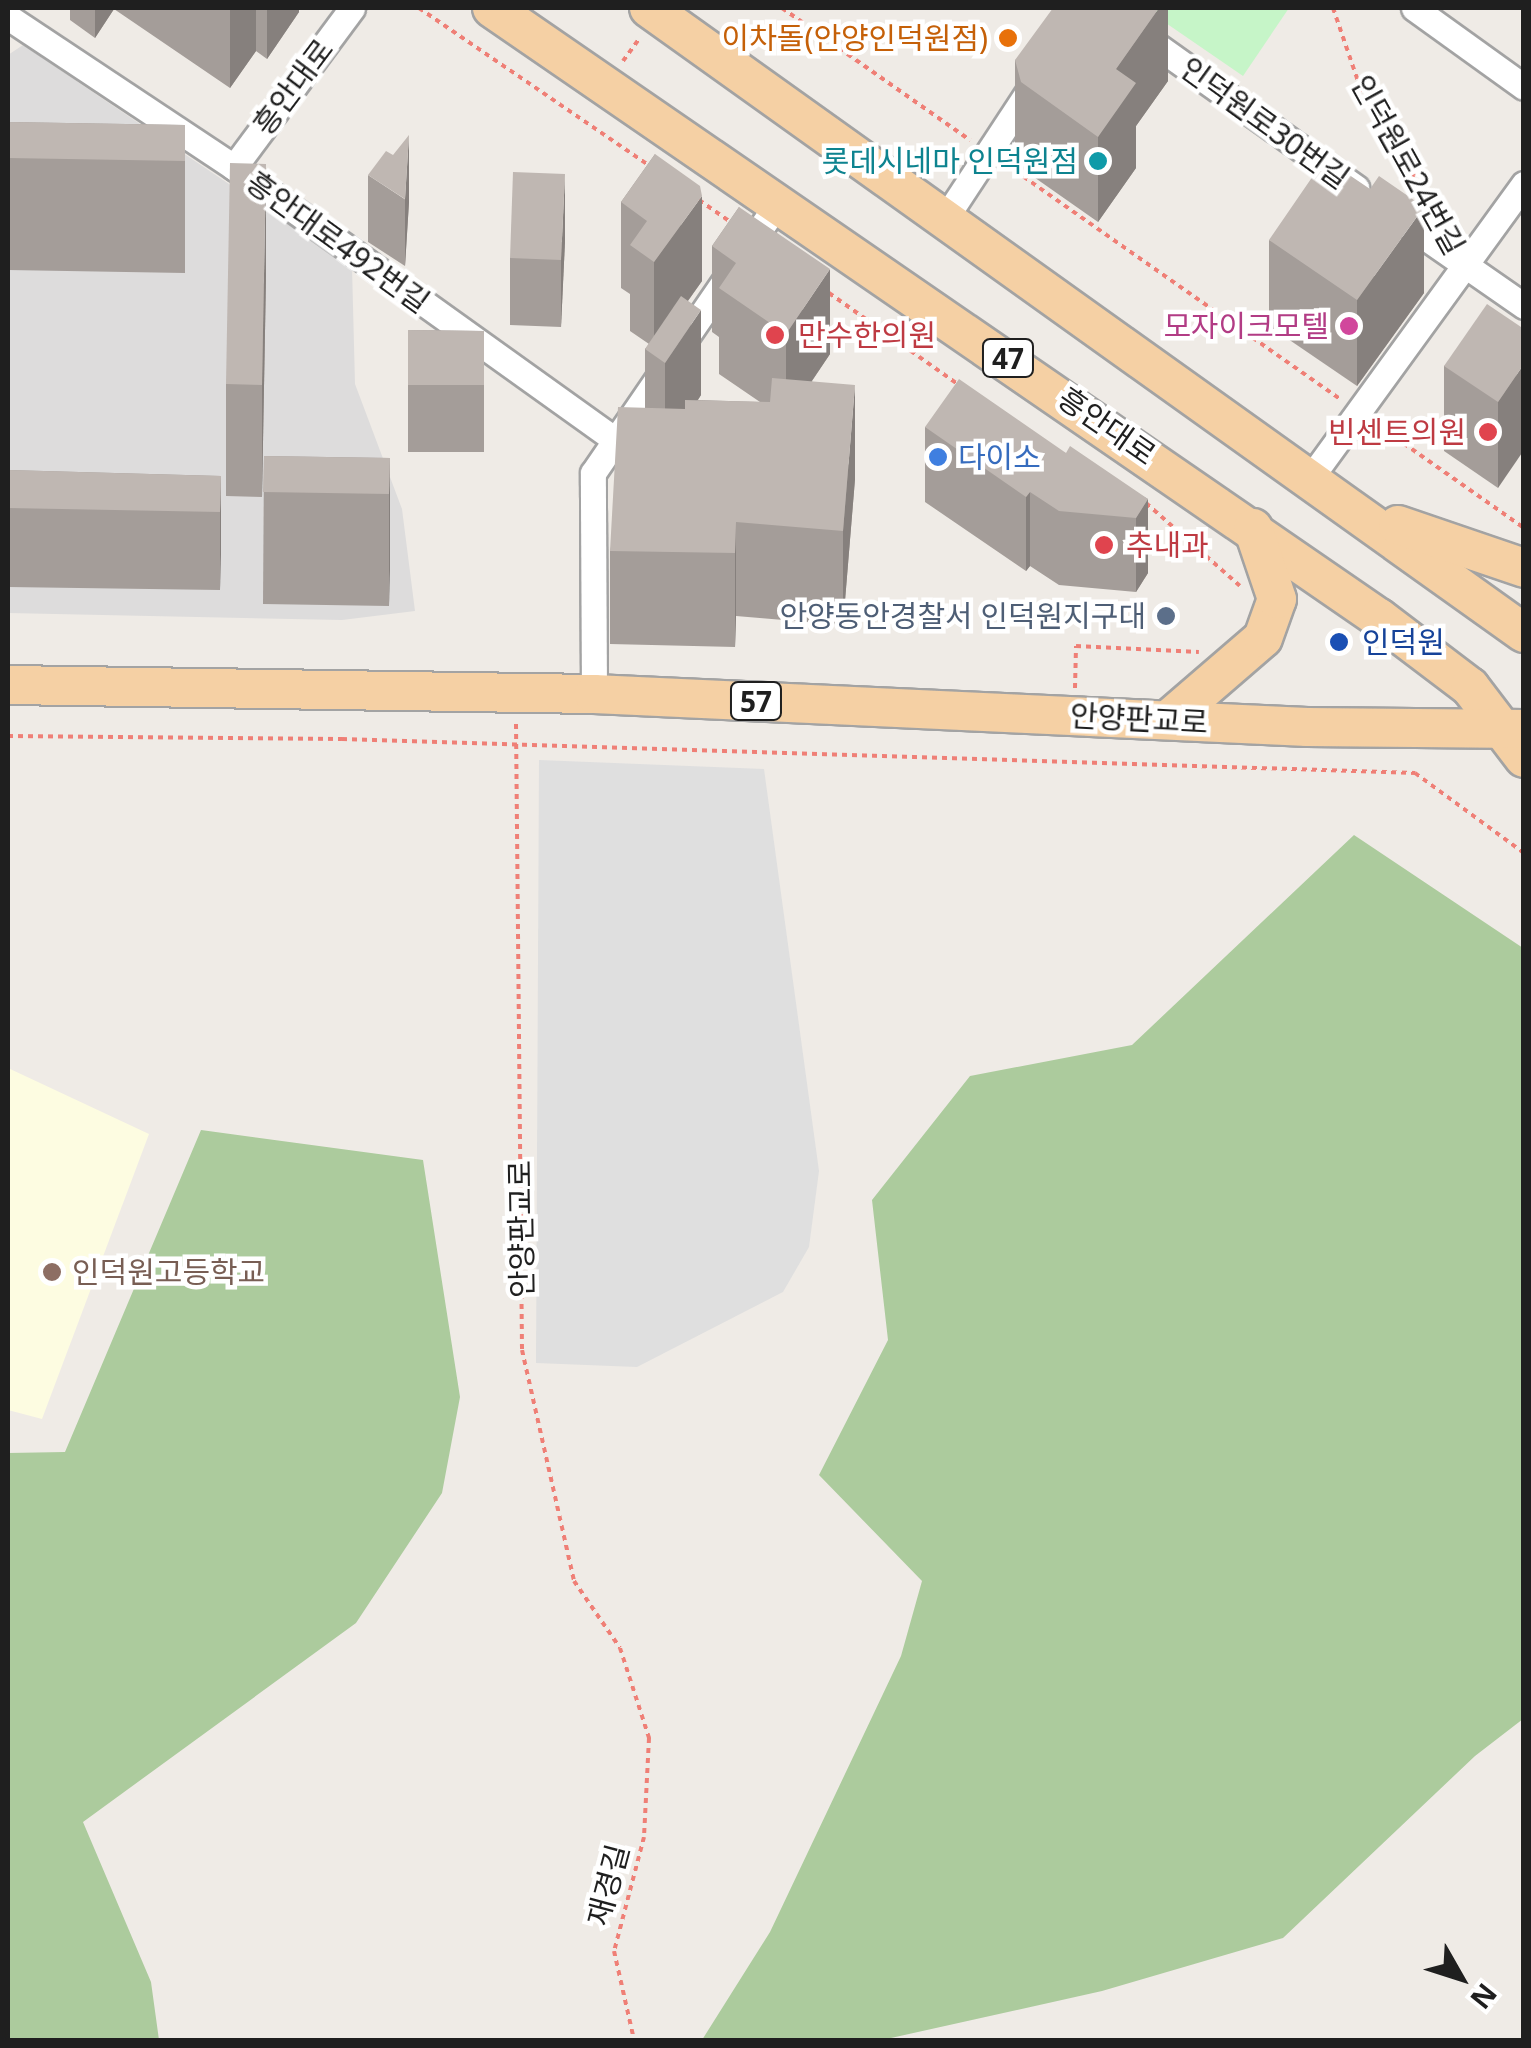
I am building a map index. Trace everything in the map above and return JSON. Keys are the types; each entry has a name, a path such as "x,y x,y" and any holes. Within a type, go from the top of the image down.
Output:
{"main road":[{"name":"흥안대로","path":"492,8 780,200 1253,528 1470,687 1517,740"},
{"name":"47","path":"649,8 946,216 1524,633"},
{"path":"1354,508 1524,568"},
{"path":"1168,720 1263,638 1276,599 1253,528"},
{"name":"안양판교로","path":"8,685 594,694 1517,740"}],"street":[{"name":"흥안대로","path":"234,168 352,8"},
{"name":"인덕원로30번길","path":"1104,8 1490,286 1524,306"},
{"path":"1414,8 1524,87"},
{"name":"흥안대로492번길","path":"8,18 234,168 614,439"},
{"path":"946,216 1052,56"},
{"path":"1310,477 1524,184"},
{"path":"594,694 594,473 780,200"},
{"path":"1488,314 1490,286"}],"path":[{"path":"419,8 661,174"},
{"path":"782,8 1524,528"},
{"name":"인덕원로24번길","path":"1333,8 1360,87 1440,219"},
{"path":"692,196 754,239"},
{"path":"816,283 972,393"},
{"path":"1137,498 1247,592"},
{"path":"1074,716 1076,646 1212,653"},
{"name":"안양판교로","path":"516,695 522,1350 574,1581 620,1648 649,1738"},
{"path":"8,736 1415,772 1524,853"},
{"name":"재경길","path":"634,2040 614,1951 644,1837 649,1738"}],"shaded area":[{"path":"23,45 352,267 355,384 402,509 415,611 342,620 8,613 8,55"},
{"path":"539,760 764,769 819,1171 809,1247 783,1292 637,1367 536,1363"},
{"name":"인덕원고등학교","path":"8,1068 149,1134 42,1419 8,1410"}],"green space":[{"path":"1144,8 1289,8 1243,76"},
{"path":"1354,835 1523,948 1523,1719 1475,1756 1283,1938 1102,1991 882,2040 702,2040 770,1932 901,1656 922,1581 819,1475 888,1340 872,1200 970,1076 1132,1045"},
{"path":"201,1130 423,1160 460,1397 442,1493 356,1623 83,1822 151,1982 159,2040 8,2040 8,1453 65,1452"}],"building":[{"path":"1053,8 1159,8 1116,69 1136,83 1098,137 1021,82 1015,60"},
{"path":"8,122 185,125 185,161 8,158"},
{"path":"409,135 405,199 368,175 386,151 393,155"},
{"path":"655,154 700,186 702,196 654,262 630,245 647,221 621,202"},
{"path":"230,163 266,164 262,385 226,384"},
{"path":"1336,166 1370,189 1379,176 1424,207 1357,300 1269,240 1315,173"},
{"path":"513,172 565,174 561,260 510,258"},
{"path":"739,207 830,269 786,334 719,288 736,263 712,246"},
{"path":"681,296 701,310 665,363 645,349"},
{"path":"1487,304 1524,329 1524,364 1498,402 1444,366"},
{"path":"408,330 484,331 484,385 408,385"},
{"path":"772,378 855,385 843,531 736,522 735,553 610,551 618,407 685,409 685,400 770,402"},
{"path":"959,379 1066,453 1070,446 1148,499 1136,518 1059,511 1030,492 1026,497 925,427"},
{"path":"264,456 390,458 389,494 263,492"},
{"path":"8,470 221,476 220,512 8,508"}],"place":[{"name":"이차돌(안양인덕원점)","path":"1008,38"},
{"name":"롯데시네마 인덕원점","path":"1098,161"},
{"name":"모자이크모텔","path":"1349,326"},
{"name":"만수한의원","path":"775,335"},
{"name":"빈센트의원","path":"1488,432"},
{"name":"다이소","path":"938,457"},
{"name":"추내과","path":"1104,545"},
{"name":"안양동안경찰서 인덕원지구대","path":"1166,616"},
{"name":"인덕원","path":"1339,642"},
{"name":"인덕원고등학교","path":"52,1272"}]}
